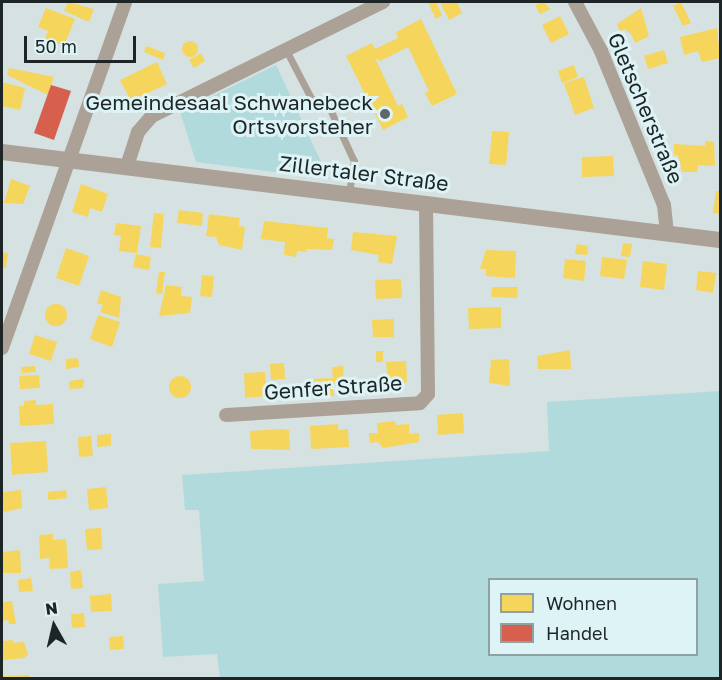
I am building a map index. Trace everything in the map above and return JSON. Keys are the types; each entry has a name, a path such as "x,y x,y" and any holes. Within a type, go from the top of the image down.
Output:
{"street":[{"path":"2,348 125,2"},
{"path":"126,166 138,132 152,116 383,2"},
{"name":"Gletscherstraße","path":"575,2 601,51 664,205 667,234"},
{"name":"Zillertaler Straße","path":"2,152 720,240"},
{"name":"Genfer Straße","path":"226,415 420,403 428,394 426,203"}],"lane":[{"path":"286,50 311,98 329,107 354,161 349,194"}],"shaded area":[{"path":"276,65 329,179 196,162 180,112"},
{"path":"720,391 720,678 220,678 217,654 163,657 158,584 204,581 199,510 185,510 182,475 549,451 547,402"}],"building: Wohnen":[{"path":"68,2 94,9 89,22 64,11"},
{"path":"428,2 436,2 442,15 436,19"},
{"path":"440,2 457,2 462,13 449,20"},
{"path":"543,2 551,9 540,14 535,5"},
{"path":"681,2 691,23 683,26 673,6"},
{"path":"46,8 75,19 64,46 45,38 48,31 38,27"},
{"path":"641,8 649,36 635,43 631,34 625,29 620,31 617,24"},
{"path":"560,16 569,34 551,43 542,25"},
{"path":"421,19 457,94 432,106 425,93 429,91 408,47 380,61 375,58 398,106 402,104 408,117 383,130 346,56 372,43 375,49 398,38 396,32"},
{"path":"717,28 720,58 702,62 698,51 684,55 680,37"},
{"path":"190,41 198,49 190,57 182,49"},
{"path":"146,46 165,53 163,60 144,52"},
{"path":"664,50 668,63 648,69 644,56"},
{"path":"201,53 205,61 194,68 189,60"},
{"path":"157,62 167,84 131,101 120,80"},
{"path":"574,65 578,77 562,83 558,71"},
{"path":"9,68 54,77 48,95 7,75"},
{"path":"584,77 594,108 575,115 564,83"},
{"path":"2,82 25,88 20,110 2,106"},
{"path":"492,131 509,132 506,165 489,164"},
{"path":"705,141 714,142 715,166 698,165 697,172 682,172 678,155 674,155 674,144 705,146"},
{"path":"613,156 614,176 582,177 582,157"},
{"path":"11,179 30,186 23,204 4,203"},
{"path":"81,184 108,194 102,212 90,208 88,217 72,212"},
{"path":"716,191 720,191 720,214 713,213"},
{"path":"179,210 203,213 202,226 177,223"},
{"path":"154,213 164,214 161,248 150,247"},
{"path":"209,214 240,218 239,226 245,227 242,250 219,245 216,237 206,236"},
{"path":"264,221 328,228 327,238 334,239 332,250 307,249 306,252 297,251 296,257 284,255 285,242 261,239"},
{"path":"116,223 141,226 137,253 119,251 121,236 114,235"},
{"path":"353,232 397,236 392,264 378,262 379,255 351,250"},
{"path":"623,243 632,244 630,257 621,256"},
{"path":"577,244 588,246 587,255 575,254"},
{"path":"66,248 89,256 79,286 56,278"},
{"path":"486,250 516,251 515,278 486,276 486,269 480,269"},
{"path":"2,252 8,253 6,268 2,267"},
{"path":"136,254 151,257 149,270 133,267"},
{"path":"602,257 627,260 624,279 600,276"},
{"path":"565,259 586,261 584,281 563,278"},
{"path":"643,261 667,264 664,290 640,287"},
{"path":"698,271 716,273 713,293 696,290"},
{"path":"159,272 165,272 162,294 156,293"},
{"path":"202,275 214,276 212,297 200,296"},
{"path":"401,279 402,298 376,299 375,280"},
{"path":"166,285 182,287 181,296 192,297 190,313 159,316"},
{"path":"492,287 518,287 517,298 491,297"},
{"path":"101,290 121,297 119,318 100,312 103,305 97,303"},
{"path":"56,304 64,307 67,315 64,323 56,326 48,323 45,315 48,307"},
{"path":"501,307 501,328 469,329 468,308"},
{"path":"98,315 120,322 112,347 90,339"},
{"path":"394,319 394,337 373,337 372,320"},
{"path":"35,335 57,342 51,361 29,354"},
{"path":"570,350 571,369 538,369 537,356"},
{"path":"376,351 383,351 383,362 376,362"},
{"path":"78,358 79,367 66,369 66,359"},
{"path":"509,359 510,386 489,383 491,360"},
{"path":"406,361 407,382 395,386 388,383 386,362"},
{"path":"284,363 285,379 271,380 270,364"},
{"path":"35,366 36,372 22,373 21,367"},
{"path":"343,366 344,383 333,384 334,396 313,398 312,379 333,378 332,367"},
{"path":"265,372 267,396 245,398 244,373"},
{"path":"39,375 40,388 20,389 19,376"},
{"path":"180,376 188,379 191,387 188,395 180,398 172,395 169,387 172,379"},
{"path":"84,379 83,388 70,389 69,381"},
{"path":"36,400 36,405 53,404 54,424 20,426 19,406 24,406 24,401"},
{"path":"463,413 464,433 438,435 437,415"},
{"path":"395,421 396,425 409,424 409,434 419,433 419,442 383,448 378,442 370,443 369,433 378,433 377,423"},
{"path":"338,424 338,430 348,429 349,447 311,449 310,426"},
{"path":"289,430 290,450 251,449 250,431"},
{"path":"111,434 111,446 97,447 97,435"},
{"path":"91,436 93,456 79,457 78,437"},
{"path":"46,441 48,472 12,475 10,443"},
{"path":"106,487 108,508 89,510 87,489"},
{"path":"21,490 22,508 5,512 2,509 2,492"},
{"path":"66,490 67,498 48,500 48,492"},
{"path":"101,528 102,549 87,550 85,529"},
{"path":"53,534 53,540 66,539 68,568 50,569 49,558 40,559 39,535"},
{"path":"20,550 21,573 2,573 2,552"},
{"path":"81,570 83,588 71,589 70,572"},
{"path":"31,578 33,591 19,592 18,580"},
{"path":"111,594 112,611 91,612 90,596"},
{"path":"12,601 16,624 9,624 8,620 2,621 2,602"},
{"path":"84,613 85,627 72,628 71,614"},
{"path":"123,636 124,649 110,650 109,637"},
{"path":"13,640 13,643 24,642 28,654 25,658 2,660 2,641"},
{"path":"29,675 30,678 2,678 2,676"}],"building: Handel":[{"path":"51,85 71,91 54,140 34,133"}],"place":[{"name":"Gemeindesaal Schwanebeck Ortsvorsteher","path":"385,114"}]}
